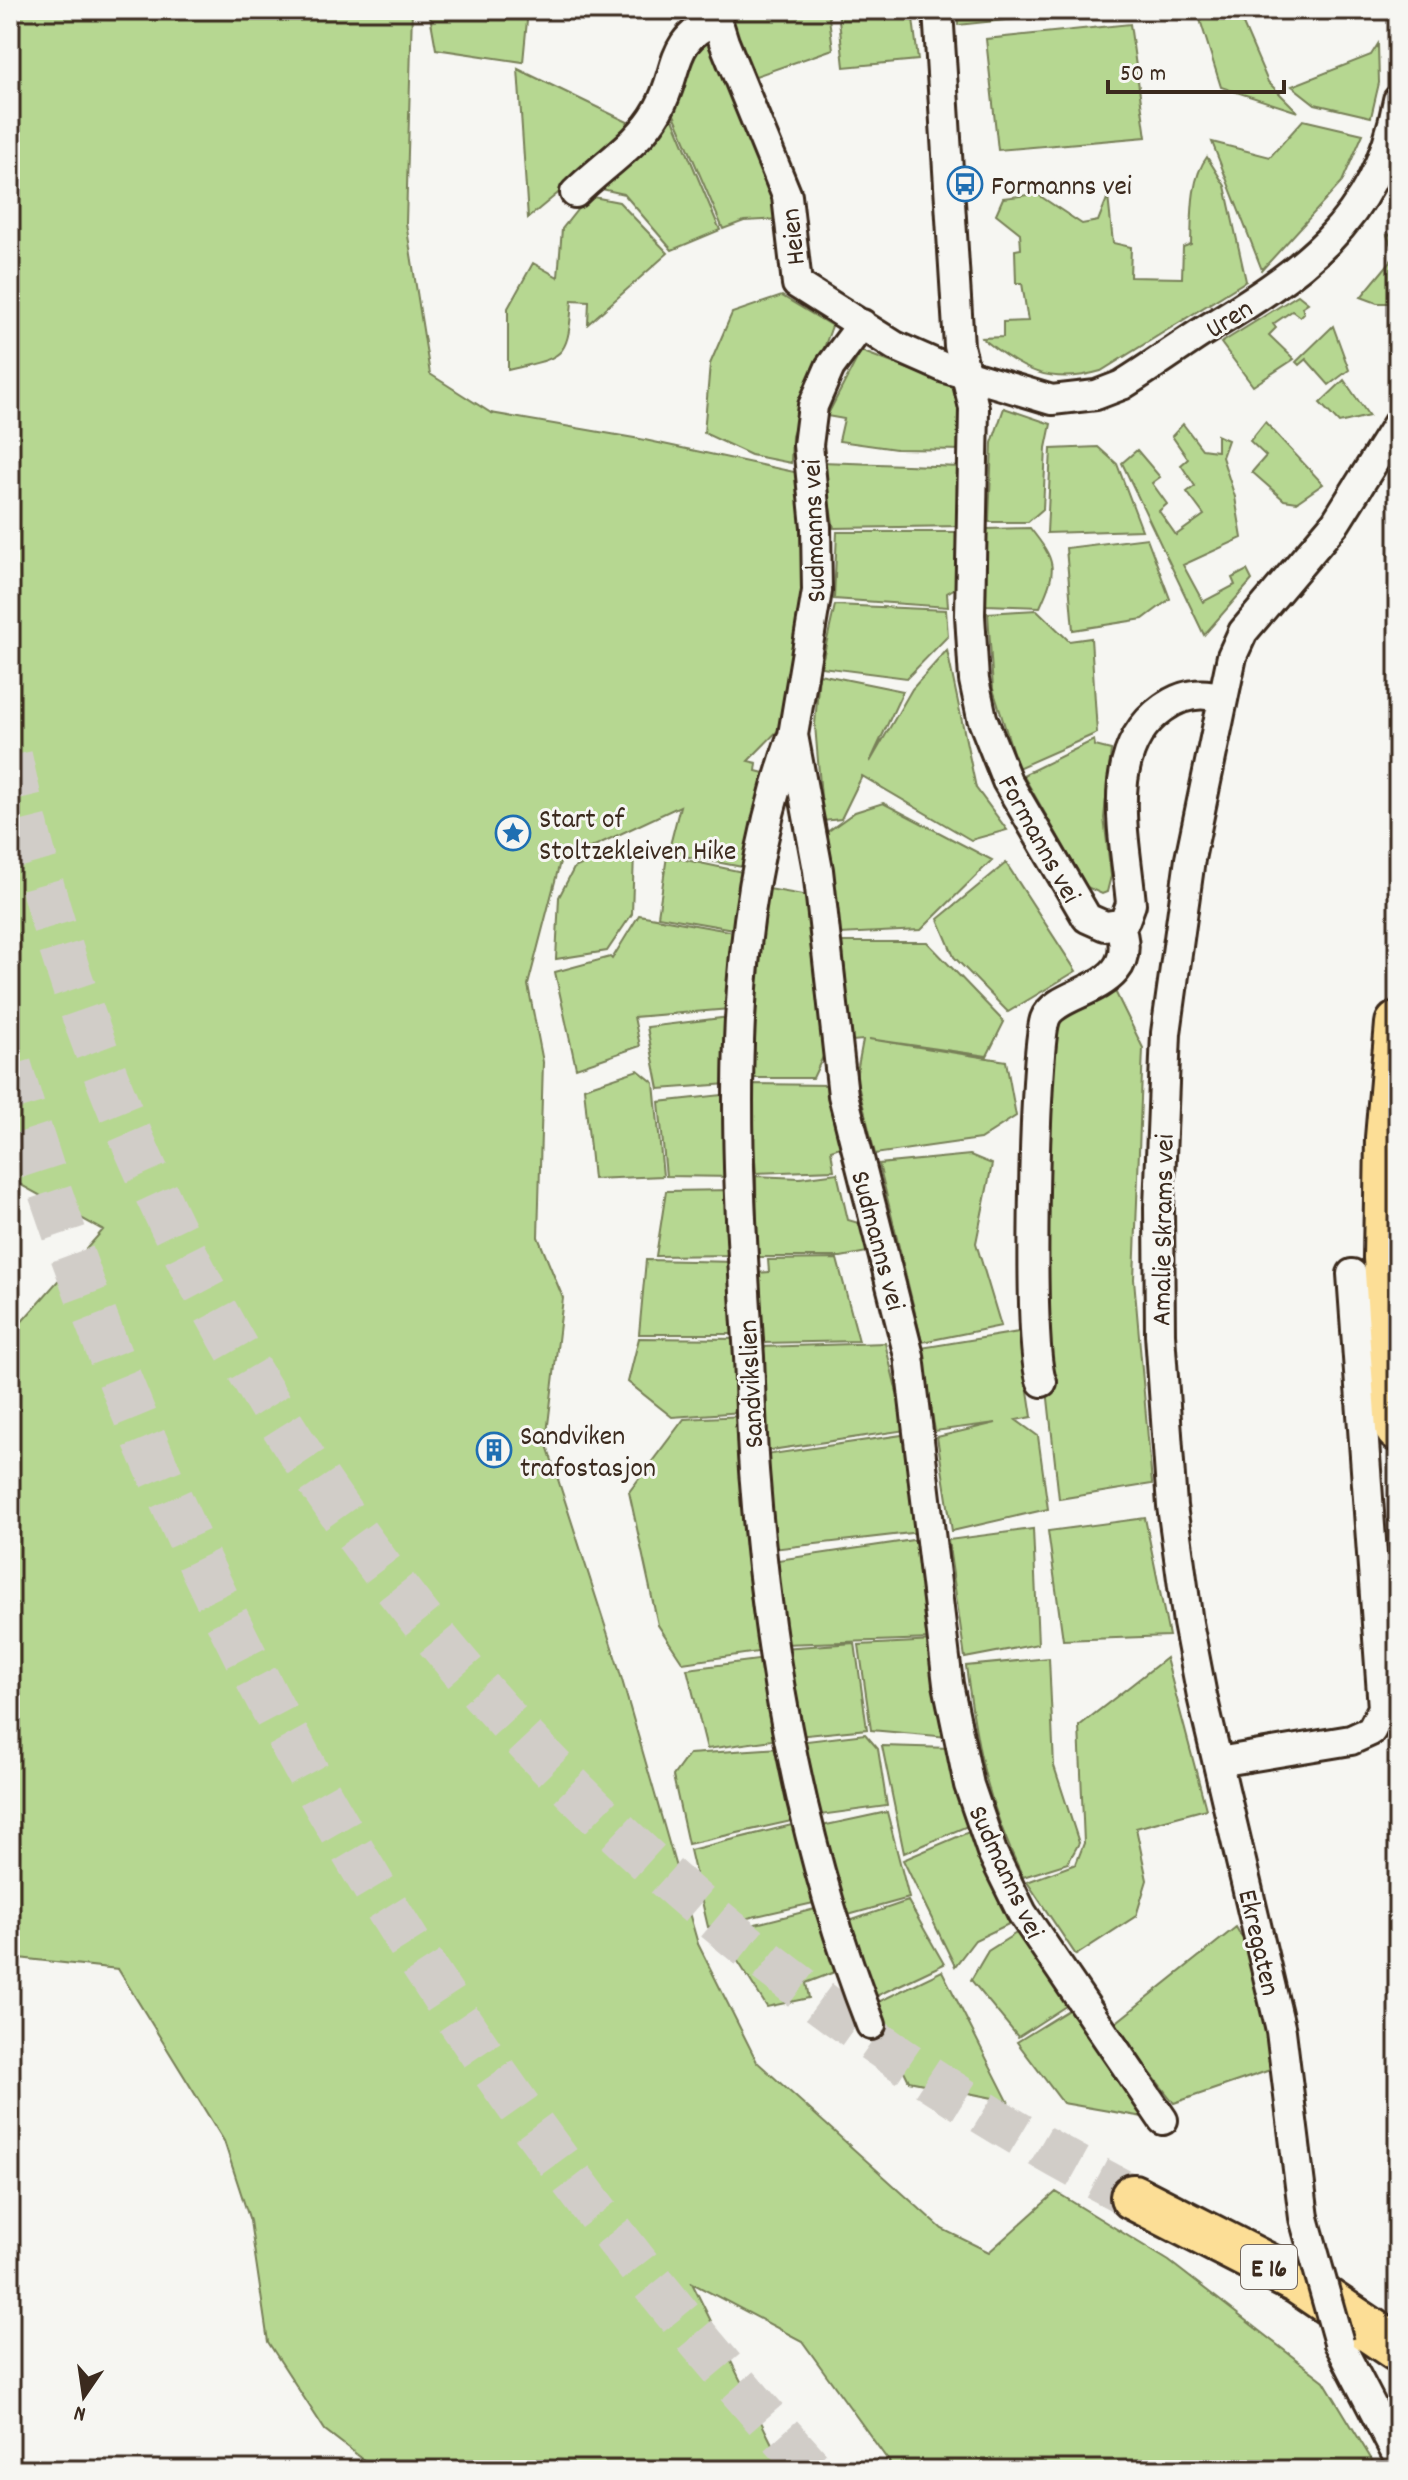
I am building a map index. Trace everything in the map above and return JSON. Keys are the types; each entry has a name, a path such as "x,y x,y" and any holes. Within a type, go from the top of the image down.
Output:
{"main road":[{"path":"1398,1024 1392,1194 1386,1258 1398,1429"},
{"name":"E 16","path":"1398,2328 1306,2270 1210,2222 1133,2197 1299,2282 1398,2349"}],"street":[{"name":"Formanns vei","path":"938,10 959,346 974,408 970,583 974,680 982,718 1007,781 1087,918 1105,926 1119,924"},
{"name":"Heien","path":"715,16 787,196 797,284 920,360 967,372"},
{"path":"575,193 640,133 658,110 681,46 693,32 715,16"},
{"name":"Uren","path":"967,372 1031,394 1073,400 1096,395 1150,368 1298,272 1333,238 1357,208 1381,159 1398,100"},
{"name":"Sudmanns vei","path":"862,324 830,367 813,406 808,445 816,527 817,591 793,735 818,870 843,1095 909,1356 948,1684 966,1774 992,1852 1022,1913 1163,2120"},
{"name":"Amalie Skrams vei","path":"1234,1824 1188,1623 1172,1506 1159,1278 1162,1086 1168,1019 1190,859 1228,667 1243,632 1336,522 1398,423"},
{"path":"1042,1382 1035,1351 1034,1282 1036,1158 1045,1019 1061,1002 1107,981 1117,966 1121,952 1119,924 1131,904 1123,792 1130,745 1159,710 1171,702 1199,694 1221,698"},
{"name":"Sandvikslien","path":"793,735 761,860 738,1009 741,1214 755,1483 776,1654 801,1802 826,1902 871,2025"},
{"path":"1218,1762 1351,1740 1371,1731 1383,1708 1352,1274"},
{"name":"Ekregaten","path":"1234,1824 1286,2060 1304,2218 1339,2343 1398,2457"}],"green space":[{"path":"10,10 412,10 406,223 430,374 491,413 640,439 813,476 801,707 748,761 757,763 756,771 768,774 753,869 668,853 680,806 560,862 528,985 543,1062 538,1237 563,1298 546,1442 618,1666 698,1944 757,2062 942,2229 989,2252 1056,2192 1169,2261 1324,2381 1378,2470 895,2470 802,2341 692,2283 785,2470 377,2470 325,2430 268,2342 250,2221 224,2141 118,1969 10,1957 10,1335 103,1230 10,1179"},
{"path":"429,10 528,10 523,62 436,49"},
{"path":"726,10 828,10 833,49 750,78"},
{"path":"838,10 912,10 918,60 844,67"},
{"path":"957,10 1103,10 958,25"},
{"path":"1197,10 1237,10 1268,82 1298,112 1221,87"},
{"path":"1130,24 1146,137 998,150 986,39"},
{"path":"711,34 782,219 744,221 723,229 672,110 688,50"},
{"path":"1378,44 1379,83 1371,117 1315,104 1292,86 1371,55"},
{"path":"518,69 638,127 528,218"},
{"path":"671,114 720,230 672,250 624,194 597,188"},
{"path":"1303,120 1363,134 1342,182 1262,270 1212,142 1270,157"},
{"path":"1207,157 1225,186 1246,281 1101,371 1083,375 1066,377 1037,372 1010,359 982,338 1003,337 1003,322 1028,321 1022,283 1016,283 1015,250 1021,249 1020,233 996,214 1003,198 1037,194 1082,224 1098,221 1108,196 1113,243 1131,247 1130,277 1182,278 1183,247 1191,244 1197,176"},
{"path":"588,196 619,202 668,253 588,324 589,301 572,300 568,334 560,352 541,362 508,370 508,308 533,263 558,277 562,229"},
{"path":"1398,233 1396,303 1377,303 1361,297 1395,256 1387,235"},
{"path":"1298,295 1308,303 1302,307 1304,313 1300,317 1292,311 1273,324 1276,328 1269,335 1294,359 1253,386 1221,343"},
{"path":"782,296 832,326 792,436 791,463 751,455 704,433 710,364 732,313"},
{"path":"1333,326 1349,370 1329,385 1306,359 1299,365 1296,362"},
{"path":"861,351 958,388 967,450 896,449 839,441 844,419 827,416"},
{"path":"1344,380 1369,416 1339,423 1320,403"},
{"path":"1004,408 1051,424 1046,448 1043,509 1028,522 989,522 992,443"},
{"path":"1265,422 1323,484 1297,502 1284,500 1252,472 1266,456 1250,441"},
{"path":"1183,424 1202,449 1217,451 1217,435 1228,440 1222,457 1235,497 1242,538 1183,565 1203,602 1235,585 1232,578 1247,570 1252,580 1204,635 1122,463 1137,450 1160,477 1152,483 1167,504 1159,511 1176,535 1204,515 1187,492 1195,486 1181,465 1188,459 1172,436"},
{"path":"1098,447 1117,464 1142,530 1047,533 1051,449"},
{"path":"821,462 962,467 962,526 834,528"},
{"path":"1030,528 1052,565 1050,583 1040,607 986,605 987,529"},
{"path":"837,532 959,532 957,587 947,593 948,607 834,599"},
{"path":"1147,538 1170,599 1143,619 1073,630 1066,548"},
{"path":"835,605 946,610 948,636 907,678 821,667"},
{"path":"1037,610 1069,641 1091,638 1097,733 1018,768 993,689 988,613"},
{"path":"947,650 976,788 1007,830 971,840 862,776 841,819 823,821 815,725 819,674 903,691 870,762 912,689"},
{"path":"1094,740 1095,746 1111,750 1104,818 1111,876 1107,892 1102,894 1087,887 1023,775"},
{"path":"883,803 992,860 921,930 839,934 823,835 855,812"},
{"path":"611,852 634,853 632,914 607,951 556,959 559,897 574,868"},
{"path":"667,856 752,874 739,930 658,916"},
{"path":"1006,863 1076,971 1008,1012 954,957 938,919"},
{"path":"763,888 809,896 828,1046 813,1078 748,1078"},
{"path":"639,915 740,933 730,1009 634,1017 640,1046 576,1068 555,972 612,959"},
{"path":"842,942 927,942 1004,1022 987,1056 869,1039 1006,1061 1016,1116 980,1139 875,1154 856,1077 863,1040 852,1041"},
{"path":"1112,985 1143,1048 1134,1279 1152,1484 1059,1499 1045,1371 1050,1021"},
{"path":"730,1017 728,1084 659,1089 647,1027"},
{"path":"638,1070 654,1083 663,1176 593,1179 584,1088"},
{"path":"749,1084 829,1085 843,1146 831,1150 834,1170 756,1173"},
{"path":"731,1094 734,1177 666,1176 659,1102"},
{"path":"970,1155 992,1164 976,1243 1001,1326 922,1342 879,1164"},
{"path":"837,1173 848,1220 862,1224 867,1252 841,1257 757,1257 756,1176 800,1178"},
{"path":"733,1190 736,1255 656,1256 666,1191"},
{"path":"837,1259 859,1341 762,1343 762,1306 755,1306 756,1273 769,1272 768,1260"},
{"path":"646,1260 735,1262 741,1334 639,1334"},
{"path":"1019,1332 1032,1417 1016,1420 1038,1436 1048,1509 952,1531 937,1437 996,1423 935,1431 921,1348"},
{"path":"639,1338 739,1339 742,1412 672,1417 628,1382"},
{"path":"885,1343 906,1430 764,1451 760,1347"},
{"path":"743,1416 765,1651 683,1663 658,1625 629,1492 684,1419"},
{"path":"909,1434 919,1532 773,1549 765,1455"},
{"path":"1145,1518 1169,1636 1063,1640 1048,1531"},
{"path":"1033,1529 1038,1644 965,1658 948,1540"},
{"path":"920,1539 933,1639 783,1644 771,1561"},
{"path":"935,1641 948,1737 871,1730 859,1645"},
{"path":"855,1643 867,1729 797,1736 782,1648"},
{"path":"1049,1658 1054,1766 1079,1843 1068,1863 1023,1877 1000,1824 985,1774 966,1666"},
{"path":"1166,1658 1206,1809 1136,1828 1147,1880 1136,1916 1076,1955 1027,1882 1076,1864 1084,1843 1079,1726"},
{"path":"765,1659 780,1739 707,1749 687,1669"},
{"path":"865,1734 878,1749 887,1806 813,1816 798,1742"},
{"path":"882,1746 951,1748 970,1825 904,1853"},
{"path":"781,1748 796,1820 688,1844 673,1776 689,1754"},
{"path":"887,1812 909,1898 841,1917 817,1827"},
{"path":"796,1824 818,1902 708,1927 690,1850"},
{"path":"971,1831 1015,1921 975,1940 955,1966 903,1860"},
{"path":"908,1901 944,1964 870,1999 843,1923"},
{"path":"819,1908 835,1972 806,1983 809,1998 767,2007 720,1933"},
{"path":"1236,1927 1248,1948 1273,2069 1174,2103 1113,2025"},
{"path":"1018,1932 1072,2002 1018,2037 971,1980 988,1951"},
{"path":"942,1971 1008,2101 909,2081 872,2005"},
{"path":"1075,2006 1149,2118 1063,2103 1017,2042"}],"tunnel":[{"path":"10,756 74,988 163,1207 275,1413 408,1604 562,1778 735,1936 926,2076 1133,2197"},
{"path":"10,1066 75,1263 150,1453 235,1636 331,1814 436,1986 551,2152 677,2313 812,2470"}],"place":[{"name":"Formanns vei","path":"965,184"},
{"name":"Start of Stoltzekleiven Hike","path":"513,833"},
{"name":"Sandviken trafostasjon","path":"494,1450"}]}
